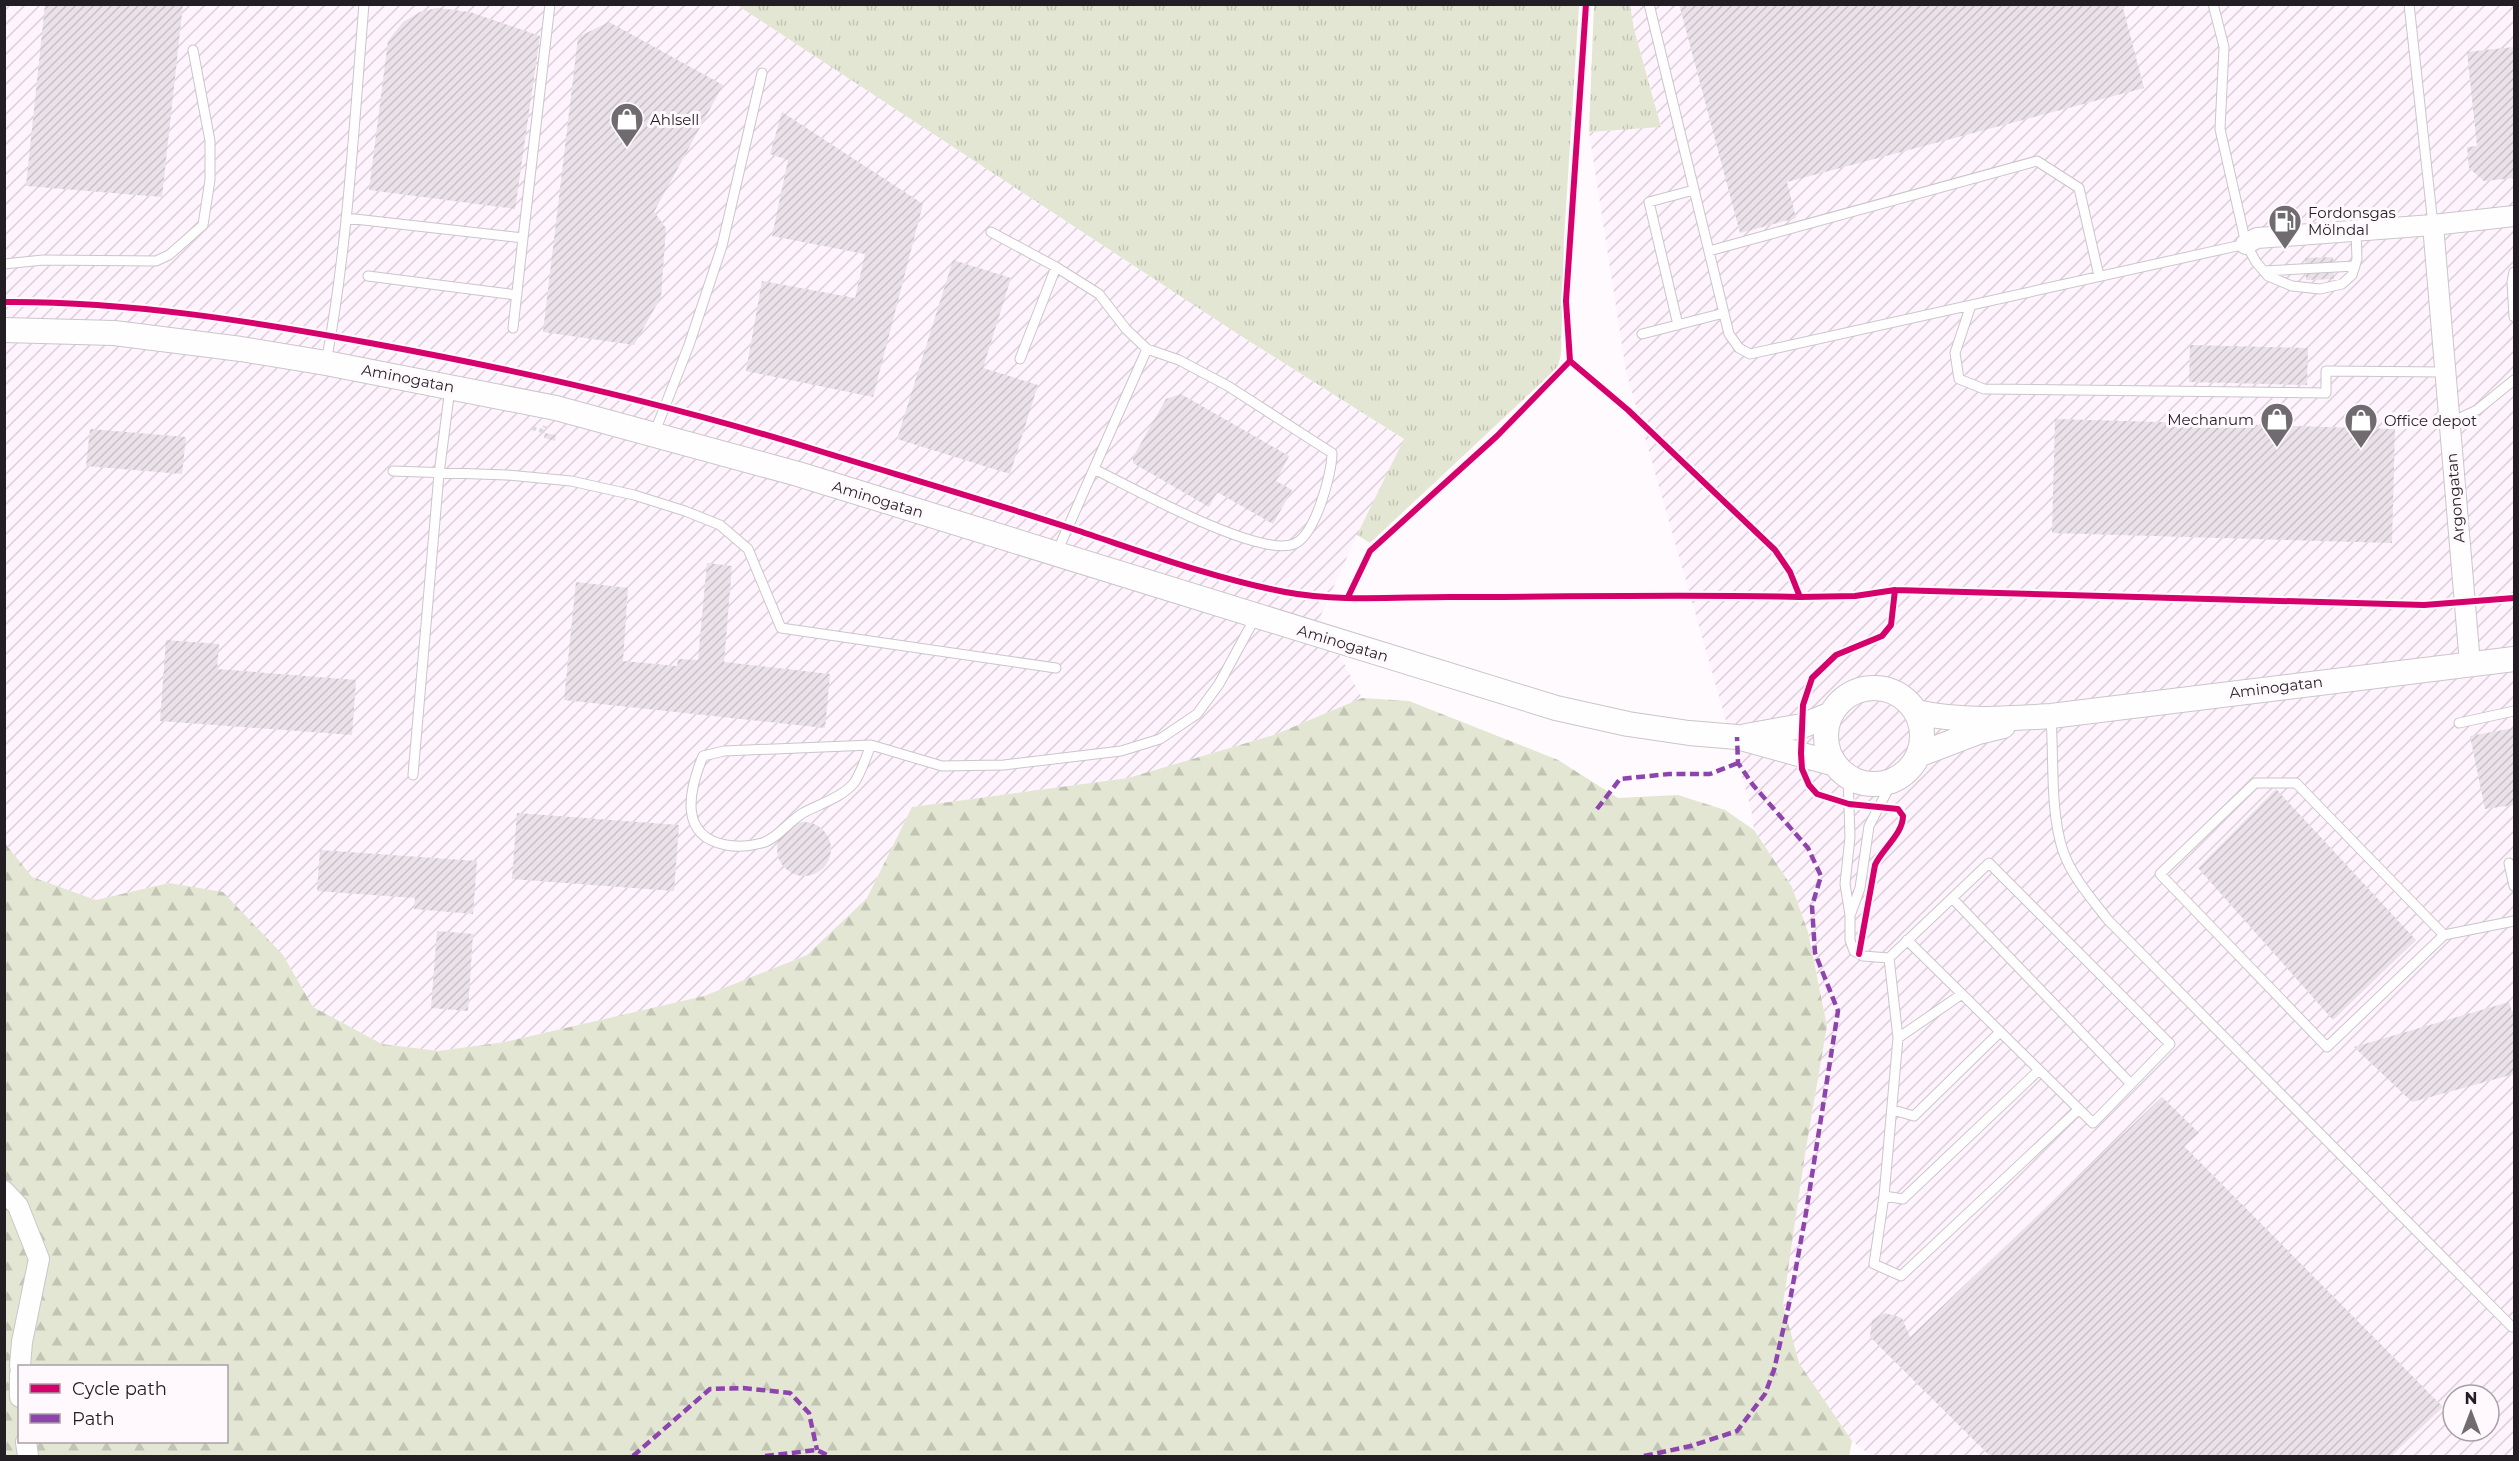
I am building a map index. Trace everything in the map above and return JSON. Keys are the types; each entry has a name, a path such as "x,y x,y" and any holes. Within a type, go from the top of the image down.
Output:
{"street":[{"path":"2246,244 2257,238 2433,225 2514,216"},
{"name":"Argongatan","path":"2433,225 2470,664"},
{"name":"Aminogatan","path":"4,330 114,333 241,349 450,386 555,408 798,474 1556,708 1628,724 1737,737 1842,770 1865,783 1884,783 1893,780 1908,770 1918,755 1978,732 2044,716"},
{"name":"Aminogatan","path":"1737,737 1802,726 1831,714 1846,697 1867,688 1879,688 1900,695 1916,712 1930,715 1981,718 2044,716 2514,658"},
{"path":"1916,712 1922,733 1918,755"},
{"path":"1831,714 1827,745 1842,770"},
{"path":"4,1191 18,1206 39,1259 22,1342 20,1365"}],"lane":[{"path":"326,363 337,301 346,218 364,4"},
{"path":"513,328 550,4"},
{"path":"1649,4 1729,334 1739,348 1750,354 2246,244"},
{"path":"2213,4 2224,47 2220,129 2246,244 2256,262 2268,276 2292,286 2320,289 2342,285 2352,275 2355,266 2356,231"},
{"path":"2409,4 2433,225"},
{"path":"4,264 43,260 156,261 169,255 203,225 210,180 210,141 193,50"},
{"path":"654,434 689,345 722,246 762,73"},
{"path":"1709,250 2037,161 2079,188 2099,276"},
{"path":"1678,325 1649,202 1694,190"},
{"path":"346,218 523,238"},
{"path":"991,232 1056,267 1099,294 1126,329 1147,349 1179,360 1228,386 1332,453 1328,483 1315,517 1302,540 1293,544 1274,545 1238,537 1094,469"},
{"path":"2264,271 2355,266"},
{"path":"1020,359 1056,267"},
{"path":"2514,272 2512,282 2514,317"},
{"path":"368,276 517,295"},
{"path":"1971,305 1955,353 1959,379 1984,390 2326,393 2326,371 2445,372"},
{"path":"1642,334 1724,313"},
{"path":"1056,554 1066,527 1147,349"},
{"path":"2449,423 2477,410 2514,380"},
{"path":"413,775 439,474 450,386"},
{"path":"393,471 507,475 571,481 634,495 720,525 748,549 781,628 1056,668"},
{"path":"871,745 854,783 833,799 801,814 765,843 735,847 710,842 697,829 690,796 694,779 703,756 724,751 871,745 942,766 1004,765 1121,751 1160,739 1197,714 1219,684 1256,616"},
{"path":"2459,723 2514,711"},
{"path":"2044,716 2057,824 2063,851 2074,875 2108,920 2512,1327"},
{"path":"1842,770 1850,837 1845,884 1850,915 1850,940 1854,951 1863,956 1889,957 1907,940 1952,898 1989,863 2170,1044 2093,1123 1907,940"},
{"path":"1850,915 1860,888 1869,826 1893,780"},
{"path":"2444,935 2296,783 2255,783 2160,873 2327,1047 2444,935 2514,921"},
{"path":"2509,863 2514,886"},
{"path":"1952,898 2131,1084"},
{"path":"1889,957 1898,1038 1884,1196 1874,1264 1901,1276 2079,1109"},
{"path":"1898,1038 1962,994"},
{"path":"1893,1110 1914,1116 2001,1032"},
{"path":"1884,1196 1903,1199 2039,1070"}],"shaded area":[{"path":"5,5 737,5 1241,336 1405,440 1357,535 1320,617 1362,698 1274,735 1128,778 912,807 867,898 807,955 704,996 505,1042 438,1051 382,1044 313,1007 283,955 169,883 96,900 31,877 5,842"},
{"path":"1630,5 2514,5 2514,1456 1872,1456 1852,1441 1799,1363 1783,1304 1827,1026 1808,932 1792,887 1754,830 1751,808 1626,371 1589,132 1661,126 1634,29"}],"green space":[{"path":"737,5 1579,5 1564,238 1561,353 1558,367 1370,543 1357,535 1404,439 1241,336"},
{"path":"1594,5 1630,5 1634,29 1661,127 1589,132"},
{"path":"1362,698 1409,701 1558,760 1618,798 1678,795 1725,810 1754,830 1792,887 1808,932 1827,1026 1783,1304 1799,1363 1852,1441 1849,1456 5,1456 4,842 32,877 96,900 169,883 223,892 283,955 313,1007 382,1044 438,1051 505,1042 704,996 807,955 867,898 912,807 1128,778 1274,735"}],"building":[{"path":"45,4 183,4 162,197 26,186"},
{"path":"1679,4 2122,4 2144,88 1787,182 1796,218 1740,233"},
{"path":"437,8 470,12 540,36 515,209 369,190 388,41 403,22 420,12"},
{"name":"Ahlsell","path":"609,22 723,85 654,212 666,228 661,297 634,345 543,332 578,37"},
{"path":"2514,47 2514,178 2484,181 2469,168 2467,147 2477,146 2467,52"},
{"path":"782,112 923,204 873,397 746,371 762,281 855,298 865,254 772,236 788,160 770,154"},
{"path":"2333,257 2334,279 2306,280 2305,258"},
{"path":"953,260 1011,278 983,368 1038,385 1010,474 897,439"},
{"path":"2190,345 2308,348 2307,385 2189,382"},
{"path":"1181,394 1289,456 1276,481 1292,490 1273,524 1217,492 1209,507 1133,463 1133,457 1166,399"},
{"path":"2055,419 2395,429 2392,543 2052,533"},
{"path":"90,429 186,437 182,474 86,466"},
{"path":"545,433 556,435 555,441 544,438"},
{"path":"707,563 732,566 724,662 830,674 825,728 564,700 576,582 628,588 623,661 677,666 678,659 698,660"},
{"path":"166,640 219,644 217,669 356,680 352,735 160,721"},
{"path":"2514,728 2514,805 2485,809 2470,736"},
{"path":"2276,789 2416,940 2333,1020 2198,868"},
{"path":"517,813 679,825 674,891 512,879"},
{"path":"799,822 809,822 819,826 827,834 831,849 827,864 819,872 809,876 799,876 789,872 781,864 777,854 777,844 781,834 789,826"},
{"path":"320,850 477,861 473,914 414,909 415,898 317,891"},
{"path":"437,931 473,934 468,1011 431,1008"},
{"path":"2509,1002 2514,1018 2514,1074 2412,1102 2354,1047"},
{"path":"2162,1097 2199,1133 2184,1146 2441,1405 2441,1409 2391,1456 1990,1456 1870,1337 1872,1320 1885,1313 1902,1318 1910,1337"}],"marked path":[{"path":"1644,1456 1691,1446 1737,1431 1765,1394 1774,1370 1791,1295 1838,1011 1815,953 1812,906 1821,876 1808,848 1753,785 1738,763 1737,737"},
{"path":"1597,809 1620,779 1669,774 1710,774 1738,763"},
{"path":"633,1456 710,1389 743,1388 790,1393 809,1413 817,1450"},
{"path":"765,1456 817,1450 829,1456"}],"cycle path":[{"path":"1586,4 1566,301 1570,361 1628,410 1775,550 1790,572 1800,597 1855,596 1895,590 2424,605 2514,598"},
{"path":"4,302 96,305 234,320 485,365 600,391 770,436 1011,509 1204,572 1285,592 1326,597 1367,598 1800,597"},
{"path":"1348,597 1370,551 1497,436 1570,361"},
{"path":"1859,954 1875,865 1900,829 1903,816 1898,809 1849,804 1817,794 1809,785 1802,769 1803,705 1812,678 1836,655 1882,636 1891,625 1895,590"}],"place":[{"name":"Ahlsell","path":"627,148"},
{"name":"Fordonsgas Mölndal","path":"2285,250"},
{"name":"Mechanum","path":"2277,448"},
{"name":"Office depot","path":"2361,449"}]}
